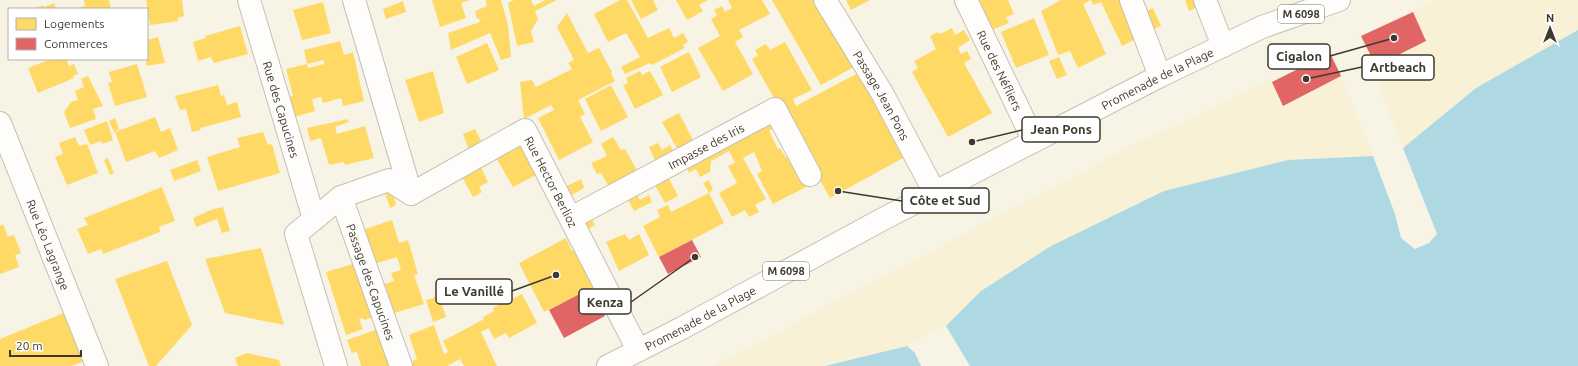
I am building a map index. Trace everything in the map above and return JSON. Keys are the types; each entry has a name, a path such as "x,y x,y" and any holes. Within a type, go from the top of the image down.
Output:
{"street":[{"name":"Rue des Capucines","path":"249,0 314,219"},
{"path":"354,0 411,194"},
{"name":"Passage Jean Pons","path":"825,0 882,93 935,193"},
{"name":"Rue des Néfliers","path":"966,0 1034,141"},
{"path":"1131,0 1160,76"},
{"path":"1205,0 1223,46"},
{"name":"Promenade de la Plage","path":"1262,27 1296,0"},
{"name":"Promenade de la Plage","path":"608,366 883,219 1160,76 1262,27 1339,0"},
{"name":"Impasse des Iris","path":"571,218 775,110 810,175"},
{"name":"Rue Léo Lagrange","path":"0,123 97,366"},
{"name":"Rue Hector Berlioz","path":"411,194 525,130 638,350"},
{"path":"336,366 296,234 341,197 389,180 411,194"},
{"name":"Passage des Capucines","path":"341,197 401,366"}],"sand":[{"path":"1435,0 1578,0 1578,30 1476,88 1403,148 1359,36"},
{"path":"1331,51 1373,156 1288,160 1164,191 1051,246 981,291 946,326 907,346 825,366 713,366 1133,145"}],"water":[{"path":"1578,30 1578,366 970,366 946,326 981,291 1051,246 1164,191 1288,160 1373,156 1395,214 1401,238 1415,249 1429,243 1437,234 1403,148 1476,88"},
{"path":"907,346 915,353 921,366 825,366"}],"building: Logements":[{"path":"84,0 109,0 111,8 80,7 85,6"},
{"path":"146,0 182,0 184,16 177,18 178,21 150,25"},
{"path":"432,0 470,0 461,3 466,18 440,27"},
{"path":"486,0 501,0 508,25 511,57 501,60 490,33 451,50 448,33 480,22 479,19 490,15 477,19 475,11 487,6"},
{"path":"514,0 531,0 534,6 545,0 557,0 535,11 538,19 531,31 534,42 517,46 508,3"},
{"path":"620,0 627,0 648,38 669,28 674,38 683,33 688,42 683,45 685,48 652,65 650,63 625,74 621,67 640,57 626,33 608,42 594,14"},
{"path":"631,0 653,0 658,10 641,19"},
{"path":"676,0 708,0 699,5 703,11 687,20"},
{"path":"728,0 762,0 770,14 739,30 743,37 735,42 753,74 723,91 698,48 720,36 711,19 717,16 714,10 722,6 725,12 732,8"},
{"path":"772,0 816,0 854,67 821,85"},
{"path":"846,0 870,0 851,10"},
{"path":"972,0 1008,0 1014,14 1006,17 1009,23 987,32"},
{"path":"1061,0 1091,0 1083,4 1106,54 1078,68 1070,51 1058,55 1041,11"},
{"path":"1091,0 1125,0 1140,37 1122,46 1101,2 1093,5"},
{"path":"1185,0 1195,0 1198,7 1189,11"},
{"path":"403,1 406,12 386,19 383,9"},
{"path":"323,2 331,33 302,40 293,10"},
{"path":"54,3 56,8 36,8 43,5 44,7"},
{"path":"1153,8 1161,26 1149,31 1141,13"},
{"path":"567,13 588,53 599,48 612,72 611,73 615,81 578,100 585,114 580,117 593,142 559,160 538,118 554,110 551,105 524,119 520,82 532,80 536,87 572,69 568,63 574,60 557,27"},
{"path":"1034,18 1049,55 1016,68 1001,32"},
{"path":"240,26 248,54 214,63 211,57 198,61 193,42 206,38 205,36"},
{"path":"952,28 955,35 964,30 970,40 958,48 961,54 967,51 971,59 964,63 992,113 948,137 912,72 918,68 914,61 936,49 930,36 938,32 940,34"},
{"path":"158,37 165,63 146,66 146,60 148,60 148,40"},
{"path":"340,41 344,55 353,52 364,101 343,106 341,98 323,103 321,97 312,99 315,111 295,117 289,97 293,96 286,69 307,64 304,50","holes":["324,60 324,64 308,68 307,64"]},
{"path":"785,42 812,90 793,99 796,106 858,73 905,157 830,198 752,59 758,56 755,50 766,44 770,50"},
{"path":"487,43 499,70 467,84 456,57"},
{"path":"689,52 701,77 672,92 660,67"},
{"path":"1059,57 1067,75 1057,79 1049,61"},
{"path":"48,60 66,60 69,66 74,64 78,74 73,76 74,78 38,93 28,68"},
{"path":"137,64 147,97 115,106 108,83 112,82 109,72"},
{"path":"433,71 444,113 419,122 405,80"},
{"path":"640,71 642,75 650,71 663,95 635,109 623,85 628,83 626,78"},
{"path":"88,76 103,106 93,109 96,119 70,128 64,112 71,102 78,100 75,91 84,87 81,79"},
{"path":"218,85 221,96 224,95 227,105 237,102 241,117 200,128 201,130 192,132 186,109 180,110 175,96"},
{"path":"611,85 628,117 601,131 585,99"},
{"path":"679,113 694,142 678,150 662,122"},
{"path":"155,117 161,132 170,128 178,150 159,158 155,151 126,162 115,132"},
{"path":"115,118 119,129 114,132 109,121"},
{"path":"773,118 777,126 769,131 778,149 780,148 786,158 792,154 808,186 773,204 757,174 762,171 754,152 743,158 766,199 755,205 759,212 749,217 745,210 732,217 719,193 737,183 728,166 735,163 729,151 711,161 710,172 700,177 696,169 689,173 684,163"},
{"path":"348,119 349,122 335,127 337,134 365,126 374,158 345,165 344,162 329,165 321,138 310,141 307,128"},
{"path":"107,121 113,140 102,144 101,141 90,145 84,130"},
{"path":"475,129 482,143 469,150 463,134"},
{"path":"263,132 268,145 272,144 280,173 218,191 207,157 240,147 237,138"},
{"path":"75,137 79,146 87,144 98,173 67,185 55,157 63,154 59,143"},
{"path":"613,137 621,150 625,149 638,172 609,187 601,173 597,174 591,163 607,156 601,144"},
{"path":"521,141 538,174 513,187 495,156"},
{"path":"658,143 662,150 670,145 674,152 656,162 649,147"},
{"path":"108,158 114,173 110,175 104,160"},
{"path":"197,160 201,171 174,181 170,170"},
{"path":"480,165 488,182 479,187 482,192 473,197 461,175"},
{"path":"666,173 678,196 665,203 652,180"},
{"path":"581,179 584,188 570,196 565,187"},
{"path":"709,180 713,190 709,193 703,183"},
{"path":"162,187 175,221 159,227 160,232 103,254 101,249 88,254 77,229 88,225 84,218"},
{"path":"384,190 392,190 396,205 390,208"},
{"path":"634,190 640,200 649,195 652,202 634,211 625,194"},
{"path":"709,193 724,223 659,257 643,226 660,217 657,210 668,205 671,212"},
{"path":"223,207 230,231 222,233 217,219 196,227 193,218 213,209"},
{"path":"589,214 595,225 589,229 582,217"},
{"path":"392,220 399,243 408,240 418,274 414,275 424,304 394,313 385,284 394,281 391,273 401,270 397,257 374,264 363,230"},
{"path":"3,224 8,237 14,235 21,253 15,255 19,267 0,274 0,226"},
{"path":"625,234 629,240 639,234 649,255 619,271 606,242"},
{"path":"566,238 572,251 574,249 594,287 544,312 519,263"},
{"path":"261,248 284,325 225,313 205,259"},
{"path":"167,261 192,325 156,366 149,366 115,279"},
{"path":"363,261 380,315 364,320 363,318 359,319 363,329 346,335 326,272"},
{"path":"522,294 537,323 509,338 506,333 494,339 489,328 481,332 497,366 464,366 460,359 447,366 406,366 406,364 417,359 409,335 434,325 444,354 448,352 443,341 484,319 483,317 494,311 493,308"},
{"path":"439,296 446,317 433,322 426,300"},
{"path":"71,310 90,359 72,366 0,366 0,339"},
{"path":"384,327 396,366 361,366 357,352 352,353 347,340"},
{"path":"247,353 279,360 281,366 238,366 235,358"}],"building: Commerces":[{"path":"1413,12 1426,41 1376,66 1361,36"},
{"path":"1330,53 1341,76 1283,106 1272,82"},
{"path":"692,240 701,257 668,274 659,257"},
{"path":"591,288 605,316 564,338 549,310"}],"place":[{"name":"Cigalon","path":"1394,38"},
{"name":"Artbeach","path":"1306,79"},
{"name":"Jean Pons","path":"972,142"},
{"name":"Côte et Sud","path":"838,191"},
{"name":"Kenza","path":"695,257"},
{"name":"Le Vanillé","path":"556,275"}]}
